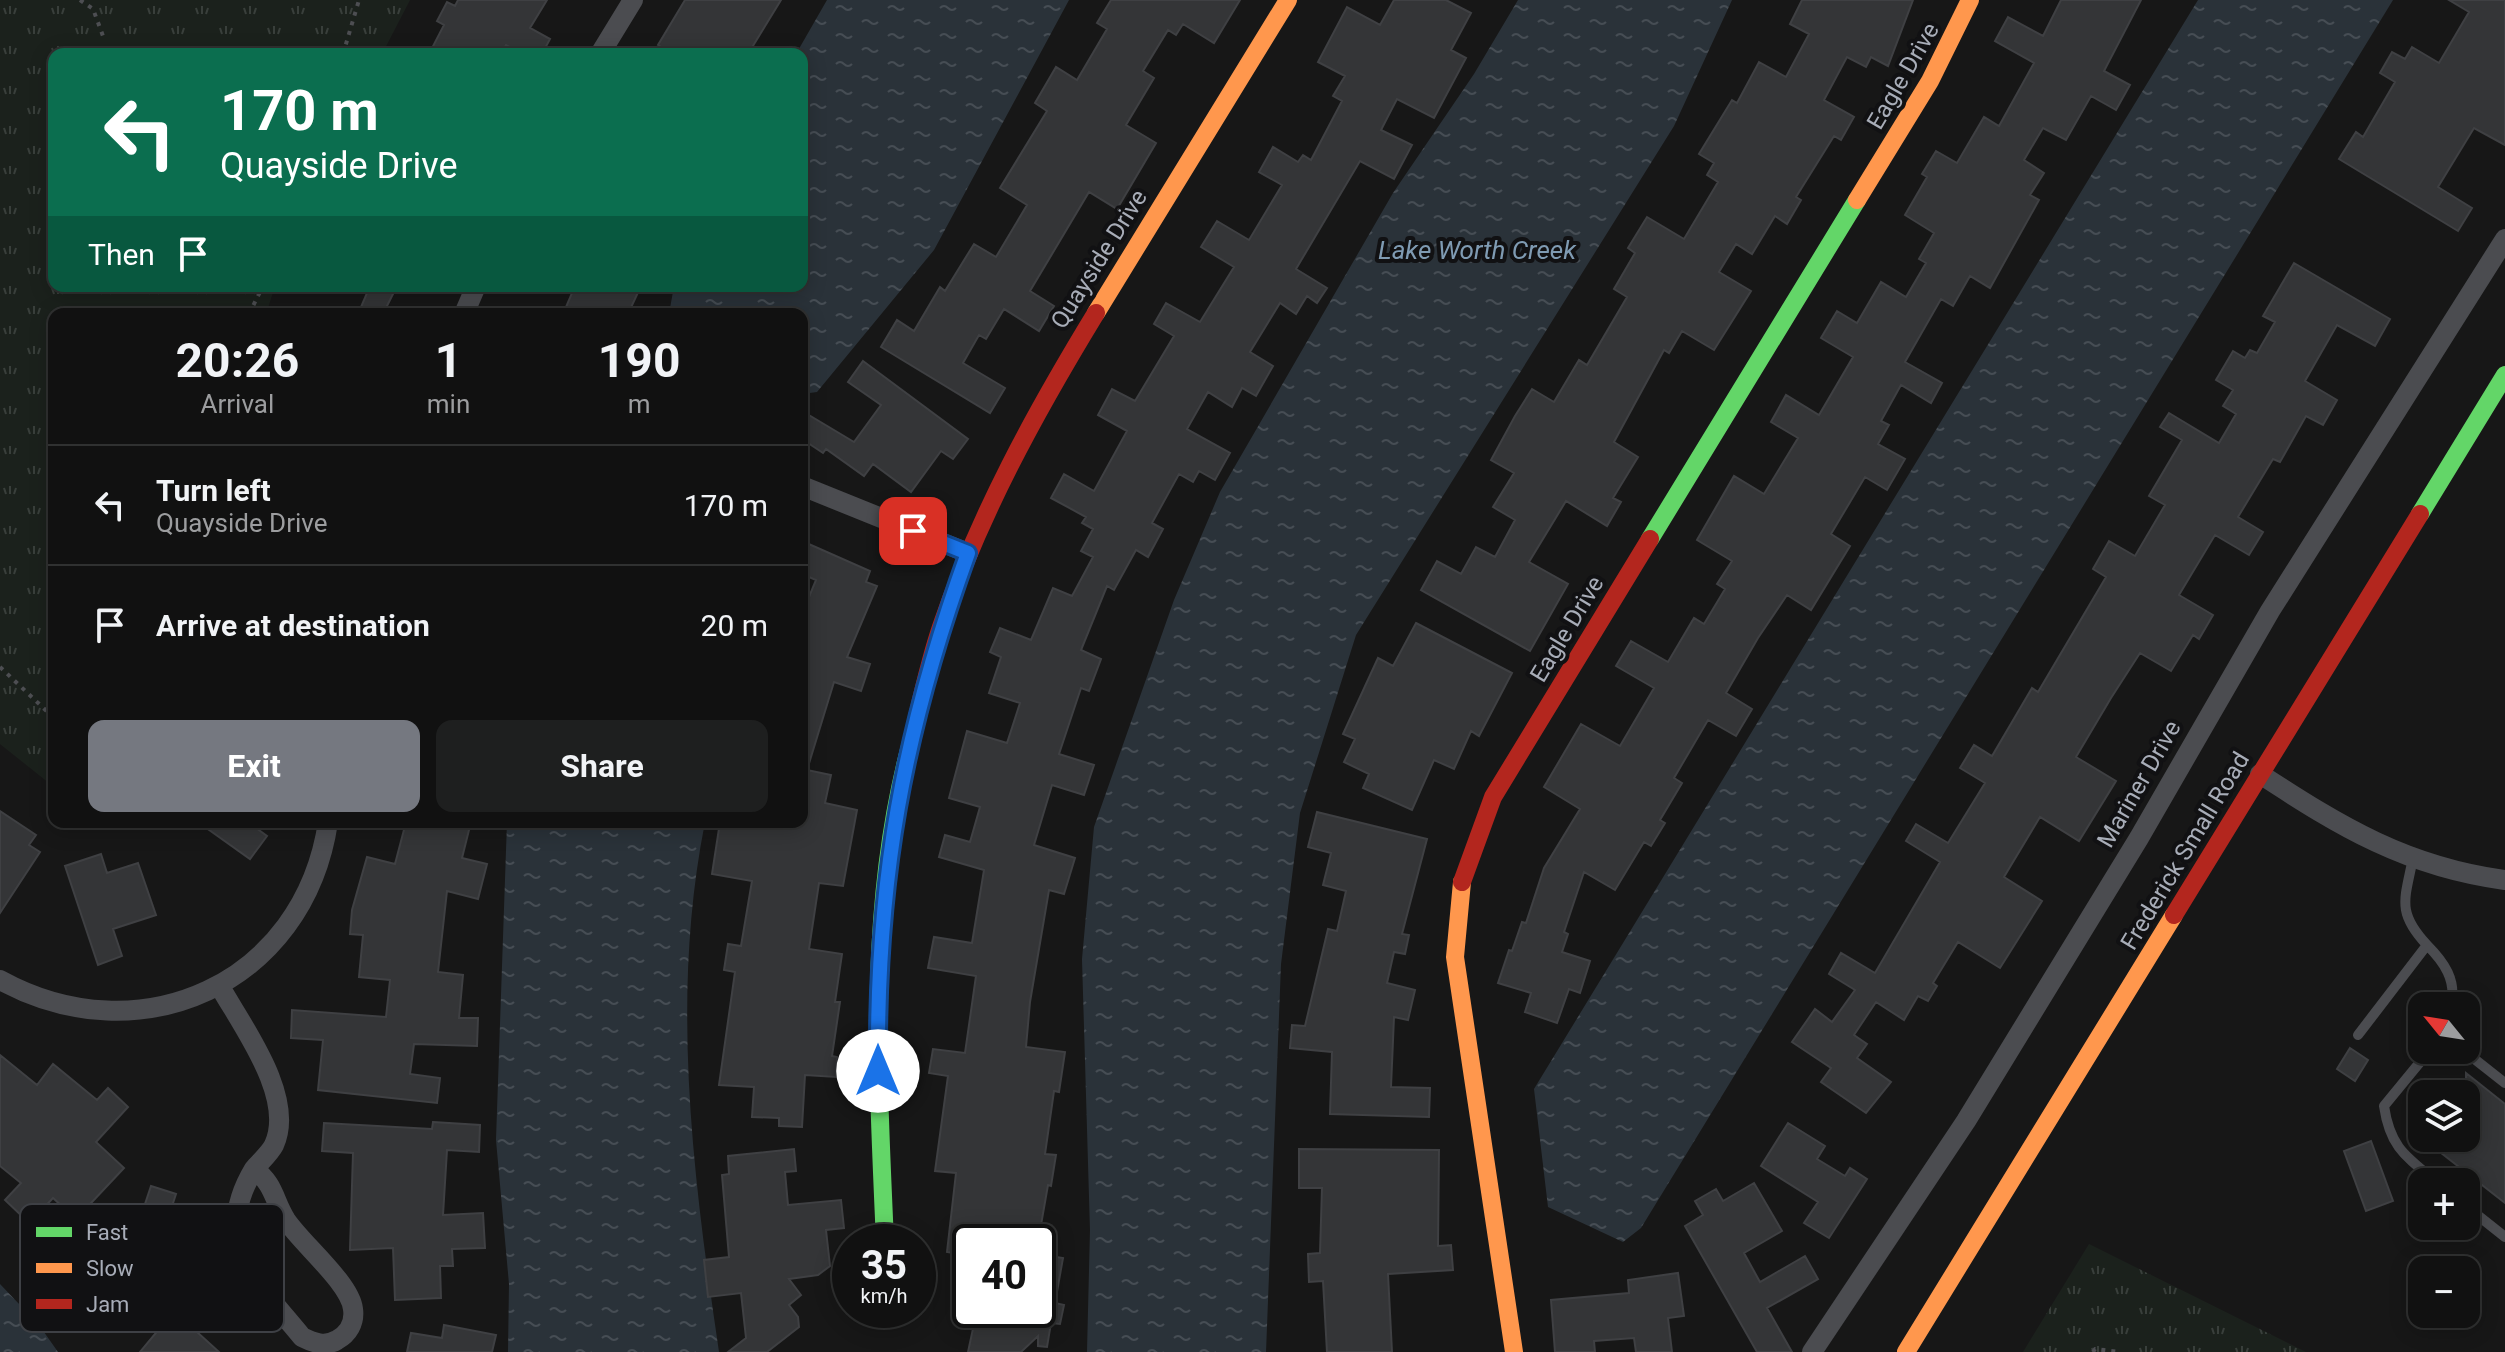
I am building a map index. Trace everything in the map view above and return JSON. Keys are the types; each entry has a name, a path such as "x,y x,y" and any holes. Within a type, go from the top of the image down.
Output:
{"street":[{"path":"604,48 633,0"},
{"name":"Quayside Drive","path":"884,1224 877,993 888,856 919,702 968,553 1000,481 1046,394 1288,0"},
{"name":"Eagle Drive","path":"1514,1352 1455,957 1462,882 1470,853 1493,797 1930,81 1970,0"},
{"name":"Mariner Drive","path":"1812,1352 1966,1121 2139,838 2277,599 2505,239"},
{"name":"Frederick Small Road","path":"1906,1352 2505,375"},
{"path":"808,488 968,553"},
{"path":"2260,774 2356,835 2413,858 2505,880"},
{"path":"0,980 56,1005 120,1013 184,1001 219,985 271,946 300,907 315,877 327,828"},
{"path":"219,985 266,1069 277,1100 274,1145 254,1169 239,1204"},
{"path":"254,1169 271,1182 280,1204"},
{"path":"284,1212 289,1224 347,1294 353,1308 352,1323 344,1336 331,1344 316,1344 302,1337 284,1314"}],"lane":[{"path":"2413,858 2404,899 2407,924 2446,964 2452,992"},
{"path":"2358,1035 2427,945"},
{"path":"2480,1063 2505,1083"},
{"path":"2418,1064 2384,1106 2389,1135 2404,1156 2419,1168"},
{"path":"2480,1217 2505,1237"}],"path":[{"path":"80,0 93,9 103,36"},
{"path":"345,48 359,0"},
{"path":"0,667 48,712"},
{"path":"2093,1352 2095,1349 2119,1352"}],"green space":[{"path":"0,0 410,0 385,48 48,48 48,292 273,292 268,308 48,308 48,782 0,744"},
{"path":"2089,1244 2306,1352 2023,1352"}],"water":[{"path":"827,0 1069,0 934,250 817,392 808,393 808,308 670,308 673,292 808,292 808,48 799,48"},
{"name":"Lake Worth Creek","path":"1518,0 1732,0 1674,126 1356,635 1300,813 1281,964 1266,1352 1087,1352 1090,1230 1082,959 1094,827 1174,600 1220,492 1393,193 1474,74"},
{"path":"2198,0 2393,0 1641,1228 1623,1242 1548,1207 1534,1089"},
{"path":"507,828 704,828 694,888 687,1021 694,1153 719,1352 508,1352 509,1284 496,1140"},
{"path":"0,1284 20,1305 20,1332 44,1332 58,1352 0,1352"}],"building":[{"path":"458,0 547,0 530,28 550,39 545,48 512,48 506,45 504,48 432,48 444,25 437,21 447,2 455,6"},
{"path":"685,0 781,0 752,48 663,48 658,45"},
{"path":"1111,0 1240,0 1214,43 1183,24 1176,35 1168,30 1143,71 1154,78 1126,125 1156,143 1117,209 1089,192 1030,291 1054,306 1039,331 1004,309 986,339 979,335 963,363 1005,388 990,413 881,347 897,320 914,331 940,287 945,291 974,244 996,257 1027,205 1000,188 1047,111 1035,103 1056,67 1077,80 1107,29 1097,23"},
{"path":"1394,0 1446,0 1471,13 1451,50 1466,58 1434,118 1397,99 1381,130 1412,145 1394,179 1360,161 1296,269 1327,288 1317,303 1307,296 1296,314 1280,303 1250,352 1273,366 1256,396 1242,388 1232,407 1208,392 1187,429 1230,453 1215,480 1199,471 1193,482 1179,474 1152,523 1163,529 1148,557 1136,550 1114,590 1107,586 1081,650 1101,659 1089,691 1081,688 1059,754 1094,765 1084,795 1052,785 1034,845 1075,858 1064,894 1049,890 1030,1002 1026,1047 1065,1052 1059,1092 1054,1091 1045,1154 1056,1155 1051,1186 1048,1185 1041,1224 952,1224 952,1253 947,1252 956,1173 935,1171 948,1076 929,1073 933,1049 965,1053 976,976 928,968 934,937 972,943 984,870 939,857 945,835 970,842 980,807 949,798 967,731 1007,743 1020,703 989,693 1001,657 990,652 1000,628 1031,640 1053,588 1072,596 1093,557 1081,551 1093,529 1082,523 1086,517 1051,498 1064,474 1094,491 1127,431 1098,415 1112,389 1135,401 1174,336 1154,324 1166,303 1200,322 1234,267 1201,247 1217,221 1249,240 1282,185 1259,172 1273,147 1298,162 1303,155 1311,160 1342,101 1333,96 1345,76 1318,62 1347,7 1380,25"},
{"path":"1802,0 1913,0 1888,66 1871,57 1866,67 1847,57 1824,100 1854,117 1841,140 1834,136 1796,197 1801,200 1787,224 1775,216 1752,254 1736,244 1719,272 1751,291 1714,350 1682,331 1669,353 1664,350 1614,442 1638,457 1613,498 1621,502 1607,526 1566,501 1529,562 1568,584 1530,651 1421,590 1437,561 1461,574 1476,547 1495,557 1515,520 1493,507 1514,473 1491,460 1515,416 1532,389 1554,402 1579,360 1587,365 1627,297 1614,289 1635,253 1628,248 1647,217 1684,239 1718,182 1707,175 1714,163 1699,154 1732,100 1737,103 1759,62 1786,77 1809,34 1790,24"},
{"path":"2061,0 2141,0 2104,71 2130,85 2116,110 2091,96 2066,140 2043,128 2024,160 2044,173 2030,195 2039,200 1990,288 1970,276 1953,306 1941,299 1905,362 1942,383 1931,403 1901,385 1881,421 1889,425 1878,444 1905,459 1887,490 1865,477 1831,534 1850,546 1811,610 1787,595 1758,638 1726,693 1752,709 1736,736 1708,720 1674,778 1682,783 1660,820 1665,823 1651,846 1644,842 1615,890 1584,872 1564,932 1568,934 1562,952 1590,961 1580,993 1569,989 1557,1023 1525,1012 1531,993 1498,983 1522,922 1526,923 1544,868 1580,809 1544,787 1581,724 1620,746 1654,688 1616,666 1631,641 1668,662 1694,618 1704,624 1725,589 1717,584 1732,561 1697,540 1734,476 1764,494 1798,438 1771,422 1786,395 1819,415 1853,357 1821,338 1837,311 1857,323 1881,282 1906,297 1926,263 1919,259 1934,233 1905,215 1927,177 1922,174 1936,151 1957,163 1984,117 1999,126 2034,63 1995,41 2008,17 2043,36"},
{"path":"2449,0 2505,0 2505,145 2474,128 2438,187 2472,208 2458,231 2339,159 2356,132 2363,137 2395,82 2380,73 2392,52 2405,59 2412,47 2439,63 2469,12"},
{"path":"2294,263 2390,319 2375,346 2337,325 2305,381 2337,400 2323,425 2306,416 2280,462 2273,459 2238,517 2263,532 2249,555 2215,535 2179,595 2213,615 2199,639 2193,635 2171,671 2140,653 2111,698 2076,757 2116,781 2079,841 2040,817 2004,877 2042,901 2000,968 1958,942 1933,983 1937,986 1928,1001 1918,996 1904,1020 1876,1002 1854,1035 1867,1044 1857,1058 1891,1082 1866,1113 1821,1082 1831,1068 1792,1042 1815,1009 1832,1022 1855,990 1829,974 1841,953 1875,973 1940,862 1906,841 1916,824 1948,843 1985,783 1960,768 1974,745 1992,756 2032,688 2038,692 2106,577 2093,569 2109,541 2135,556 2165,505 2149,496 2182,440 2160,427 2169,413 2219,443 2236,414 2223,406 2233,390 2216,380 2233,351 2245,358 2250,350 2257,353 2275,322 2263,316"},
{"path":"367,292 394,292 386,308 361,308"},
{"path":"572,292 638,292 631,308 566,308"},
{"path":"863,361 968,439 953,459 941,451 911,492 873,464 864,476 826,449 823,453 808,443 808,415 854,442 881,405 848,382"},
{"path":"808,544 870,571 866,582 877,586 847,657 870,664 861,691 834,682 808,767 808,599 816,580 808,577"},
{"path":"1416,623 1512,673 1479,736 1471,731 1454,769 1434,760 1412,810 1363,788 1369,774 1344,762 1355,739 1343,734 1378,658 1393,666"},
{"path":"808,770 831,775 825,803 857,810 843,886 819,883 809,949 842,954 835,1002 840,1002 832,1056 837,1057 836,1077 805,1075 802,1127 779,1126 779,1118 752,1117 754,1087 719,1085 735,972 724,970 728,944 741,946 752,881 712,874 719,828 808,828"},
{"path":"0,811 36,835 29,845 40,852 0,913"},
{"path":"1317,812 1427,839 1402,934 1409,935 1405,954 1394,952 1387,983 1415,990 1408,1020 1394,1017 1391,1087 1430,1088 1429,1117 1330,1114 1332,1052 1290,1048 1292,1025 1305,1026 1328,929 1337,931 1346,891 1323,885 1331,853 1308,847"},
{"path":"206,828 256,828 267,836 250,859"},
{"path":"404,828 470,828 462,858 487,864 478,899 447,891 438,972 463,975 459,1018 478,1018 477,1046 414,1044 410,1074 440,1078 437,1103 318,1090 323,1040 291,1038 292,1010 386,1017 390,980 359,977 363,935 350,934 352,910 367,857 395,864"},
{"path":"101,854 107,873 138,863 156,915 113,929 122,956 98,965 65,866"},
{"path":"2350,1048 2368,1060 2355,1081 2337,1069"},
{"path":"0,1055 37,1085 53,1064 97,1100 108,1088 128,1107 96,1142 124,1168 90,1204 60,1204 53,1198 47,1204 20,1204 20,1214 5,1200 21,1183 0,1166"},
{"path":"2480,1084 2505,1104 2505,1203 2480,1183 2480,1168 2460,1168 2440,1152 2480,1152"},
{"path":"433,1122 480,1125 479,1152 447,1150 443,1215 483,1213 485,1248 452,1249 453,1266 440,1266 441,1298 395,1300 393,1248 350,1250 353,1153 322,1151 324,1123 432,1129"},
{"path":"1788,1123 1825,1146 1817,1159 1845,1176 1850,1168 1867,1179 1829,1238 1804,1223 1818,1202 1761,1166"},
{"path":"2371,1141 2393,1201 2366,1211 2344,1151"},
{"path":"794,1149 796,1171 785,1172 788,1205 841,1200 844,1224 832,1224 832,1229 826,1230 830,1266 818,1275 789,1279 801,1295 789,1305 798,1317 799,1327 767,1352 728,1352 746,1338 741,1293 708,1297 704,1260 729,1257 722,1175 729,1174 728,1156"},
{"path":"1299,1149 1439,1150 1438,1246 1451,1245 1453,1270 1388,1274 1392,1352 1327,1352 1323,1281 1309,1282 1308,1254 1320,1253 1322,1188 1299,1188"},
{"path":"1754,1183 1782,1231 1744,1253 1760,1282 1805,1256 1818,1279 1767,1308 1792,1352 1757,1352 1685,1226 1703,1215 1695,1201 1716,1189 1723,1201"},
{"path":"151,1186 176,1194 173,1204 145,1204"},
{"path":"1056,1257 1063,1258 1056,1297"},
{"path":"1678,1273 1684,1316 1668,1318 1672,1352 1636,1352 1634,1338 1594,1341 1595,1352 1555,1352 1551,1300 1629,1293 1628,1280"},
{"path":"1056,1303 1064,1305 1060,1324 1056,1324"},
{"path":"444,1325 496,1335 492,1352 407,1352 411,1333 442,1338"},
{"path":"973,1328 1050,1328 1047,1347 1038,1346 1038,1336 1021,1352 968,1352"},
{"path":"157,1332 197,1332 219,1352 140,1352"}],"traffic: fast":[{"path":"1650,539 1857,200"},
{"path":"2420,514 2505,375"},
{"path":"884,1224 878,1055 881,930 896,807 910,746"}],"traffic: slow":[{"path":"1096,313 1288,0"},
{"path":"1857,200 1930,81 1970,0"},
{"path":"1462,882 1455,957 1514,1352"},
{"path":"1906,1352 2174,915"}],"traffic: jam":[{"path":"910,746 936,641 973,545 1030,427 1096,313"},
{"path":"2174,915 2420,514"},
{"path":"1462,882 1493,797 1650,539"}],"route":[{"path":"878,1071 880,934 888,856 901,779 941,627 968,553 913,531"}]}
